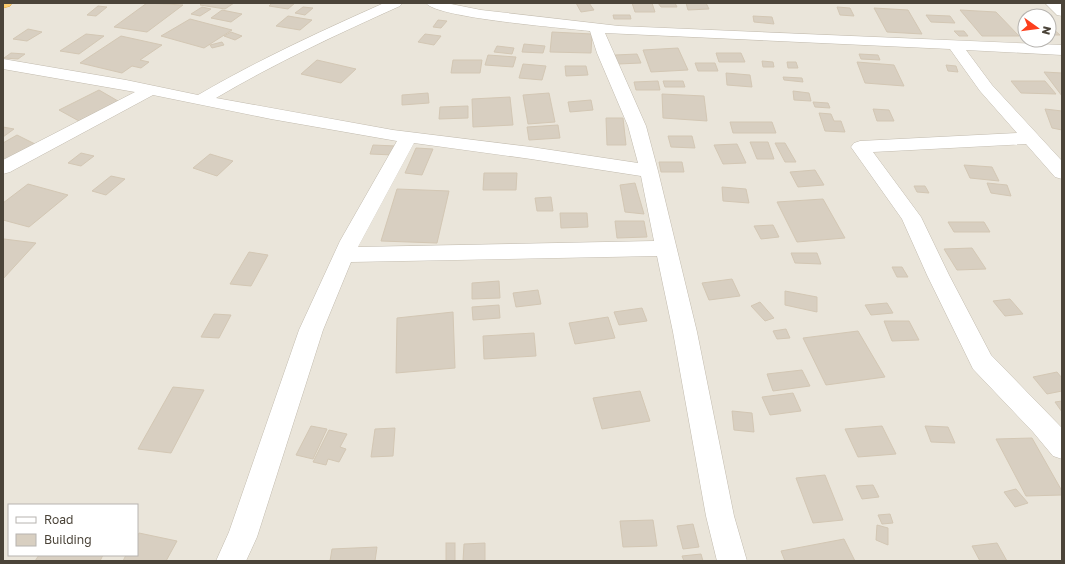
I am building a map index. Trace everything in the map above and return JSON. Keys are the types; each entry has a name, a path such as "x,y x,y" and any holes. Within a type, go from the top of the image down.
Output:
{"street":[{"path":"201,100 242,76 333,31 396,3"},
{"path":"433,3 446,8 481,14 627,31 1062,50"},
{"path":"1052,3 1062,12"},
{"path":"596,28 605,53 637,126 649,171 685,332 720,516 732,561"},
{"path":"955,46 986,88 1062,173"},
{"path":"3,64 408,137 531,153 649,171"},
{"path":"3,168 150,90"},
{"path":"231,561 242,537 311,330 350,241 408,137"},
{"path":"1031,138 860,147 911,217 938,275 982,362 1062,447"},
{"path":"344,255 517,253 666,248"}],"shaded area":[{"path":"3,3 1062,3 1062,561 3,561"}],"building":[{"path":"147,3 183,5 147,32 114,27"},
{"path":"202,3 234,3 225,9 200,5"},
{"path":"272,3 295,3 288,9 269,6"},
{"path":"576,3 589,3 594,10 581,12"},
{"path":"632,3 652,3 655,12 635,12"},
{"path":"658,3 675,3 677,7 661,7"},
{"path":"686,3 706,3 709,9 688,10"},
{"path":"98,6 107,7 96,16 87,15"},
{"path":"202,7 211,9 200,16 191,14"},
{"path":"303,7 313,8 305,15 295,13"},
{"path":"837,7 850,8 854,16 840,15"},
{"path":"874,8 908,10 922,34 887,32"},
{"path":"222,10 242,14 231,22 211,18"},
{"path":"960,10 996,12 1017,34 1017,36 982,36"},
{"path":"613,15 630,15 631,19 614,19"},
{"path":"926,15 950,16 955,23 931,22"},
{"path":"288,16 312,20 300,30 276,26"},
{"path":"753,16 772,17 774,24 754,22"},
{"path":"190,19 232,30 204,48 161,36"},
{"path":"438,20 447,21 441,28 433,27"},
{"path":"28,29 42,32 27,41 13,39"},
{"path":"954,31 964,31 968,36 959,36"},
{"path":"231,32 242,36 235,40 224,36"},
{"path":"552,32 592,34 591,53 550,52"},
{"path":"86,34 104,36 79,54 60,51"},
{"path":"425,34 441,36 434,45 418,42"},
{"path":"121,36 162,45 140,60 149,62 141,68 132,66 122,73 80,63"},
{"path":"222,42 224,45 212,48 210,45"},
{"path":"524,44 545,46 543,53 522,52"},
{"path":"497,46 514,48 512,54 494,52"},
{"path":"678,48 688,70 651,72 643,50"},
{"path":"11,53 25,54 18,59 4,58"},
{"path":"716,53 741,53 745,62 719,62"},
{"path":"637,54 641,63 618,64 615,55"},
{"path":"859,54 878,55 880,60 861,59"},
{"path":"488,55 516,57 513,67 485,65"},
{"path":"317,60 356,69 341,83 301,74"},
{"path":"453,60 482,60 480,73 451,73"},
{"path":"762,61 773,62 774,67 763,67"},
{"path":"787,62 796,62 798,68 788,68"},
{"path":"857,62 894,65 904,86 865,83"},
{"path":"695,63 715,63 718,71 698,71"},
{"path":"523,64 546,66 542,80 519,78"},
{"path":"946,65 956,66 958,72 948,71"},
{"path":"565,66 586,66 588,75 566,76"},
{"path":"1044,72 1062,73 1062,96"},
{"path":"726,73 750,75 752,87 727,85"},
{"path":"783,77 802,78 803,82 784,80"},
{"path":"658,81 660,90 636,90 634,82"},
{"path":"663,81 683,81 685,87 665,87"},
{"path":"1011,81 1045,81 1056,94 1021,93"},
{"path":"99,90 118,101 79,121 59,110"},
{"path":"793,91 809,93 811,101 794,100"},
{"path":"428,93 429,103 402,105 402,95"},
{"path":"549,93 555,122 528,124 523,95"},
{"path":"662,94 704,96 707,121 663,118"},
{"path":"510,97 513,125 473,127 472,99"},
{"path":"591,100 593,110 570,112 568,102"},
{"path":"813,102 828,103 830,108 815,107"},
{"path":"468,106 468,118 439,119 440,107"},
{"path":"873,109 889,110 894,121 877,121"},
{"path":"1045,109 1062,111 1062,130 1052,128"},
{"path":"819,113 831,114 834,121 841,121 845,132 825,131"},
{"path":"606,118 623,118 626,145 607,145"},
{"path":"730,122 772,122 776,133 733,133"},
{"path":"558,125 560,138 529,140 527,127"},
{"path":"3,127 14,129 3,137"},
{"path":"17,135 35,144 3,162 3,143"},
{"path":"668,136 692,136 695,148 671,147"},
{"path":"750,142 768,142 774,159 757,159"},
{"path":"775,143 785,143 796,162 785,162"},
{"path":"737,144 746,163 723,164 714,145"},
{"path":"373,145 396,146 393,155 370,154"},
{"path":"416,148 433,149 422,175 405,173"},
{"path":"81,153 94,156 81,166 68,163"},
{"path":"210,154 233,161 217,176 193,168"},
{"path":"659,162 682,162 684,172 661,172"},
{"path":"964,165 992,167 999,181 970,178"},
{"path":"815,170 824,185 798,187 790,172"},
{"path":"484,173 517,173 516,190 483,190"},
{"path":"111,176 125,179 106,195 92,191"},
{"path":"635,183 644,214 625,212 620,185"},
{"path":"987,183 1007,185 1011,196 991,193"},
{"path":"28,184 68,195 29,227 3,220 3,203"},
{"path":"914,186 925,186 929,193 917,192"},
{"path":"722,187 746,189 749,203 723,201"},
{"path":"397,189 449,191 437,243 381,241"},
{"path":"551,197 553,211 537,211 535,198"},
{"path":"823,199 845,238 797,242 777,202"},
{"path":"560,213 587,213 588,227 561,228"},
{"path":"615,221 644,221 647,237 617,238"},
{"path":"948,222 984,222 990,232 954,232"},
{"path":"773,225 779,237 761,239 754,226"},
{"path":"4,239 36,243 3,279 3,241"},
{"path":"972,248 986,269 957,270 944,249"},
{"path":"249,252 268,255 251,286 230,284"},
{"path":"791,253 817,253 821,264 795,263"},
{"path":"892,267 902,267 908,277 897,277"},
{"path":"732,279 740,296 709,300 702,283"},
{"path":"499,281 500,298 472,299 472,283"},
{"path":"538,290 541,304 516,307 513,293"},
{"path":"785,291 817,297 817,312 785,305"},
{"path":"1010,299 1023,314 1005,316 993,301"},
{"path":"760,302 774,318 765,321 751,306"},
{"path":"887,303 893,313 871,315 865,305"},
{"path":"499,305 500,318 473,320 472,307"},
{"path":"642,308 647,321 619,325 614,312"},
{"path":"453,312 455,368 396,373 397,318"},
{"path":"214,314 231,315 219,338 201,337"},
{"path":"608,317 615,338 575,344 569,323"},
{"path":"884,321 909,321 919,340 892,341"},
{"path":"786,329 790,338 777,339 773,331"},
{"path":"858,331 885,377 826,385 803,338"},
{"path":"534,333 536,356 484,359 483,336"},
{"path":"802,370 810,386 773,391 767,374"},
{"path":"1057,372 1062,378 1062,391 1047,394 1033,377"},
{"path":"173,387 204,390 171,453 138,449"},
{"path":"640,391 650,421 602,429 593,398"},
{"path":"793,393 801,411 770,415 762,397"},
{"path":"1062,401 1062,412 1055,402"},
{"path":"732,411 752,413 754,432 734,430"},
{"path":"311,426 327,429 313,459 296,455"},
{"path":"882,426 896,454 858,457 845,429"},
{"path":"925,426 948,427 955,443 931,442"},
{"path":"395,428 393,456 371,457 375,429"},
{"path":"329,430 347,434 340,447 346,449 339,462 328,459 326,465 313,462"},
{"path":"1032,438 1062,491 1062,495 1026,496 996,439"},
{"path":"825,475 843,520 813,523 796,478"},
{"path":"873,485 879,497 862,499 856,486"},
{"path":"1016,489 1028,503 1015,507 1004,492"},
{"path":"890,514 893,523 882,524 878,515"},
{"path":"653,520 657,546 623,547 620,521"},
{"path":"693,524 699,547 683,549 677,526"},
{"path":"877,525 888,528 888,545 876,540"},
{"path":"139,533 177,541 166,561 123,561 126,556 138,556"},
{"path":"844,539 855,561 785,561 781,551"},
{"path":"446,543 455,543 455,561 446,561"},
{"path":"485,543 485,561 463,561 464,544"},
{"path":"997,543 1007,561 980,561 972,546"},
{"path":"377,547 375,561 330,561 332,549"},
{"path":"701,554 703,561 684,561 682,556"},
{"path":"38,556 102,556 100,561 35,561"}]}
